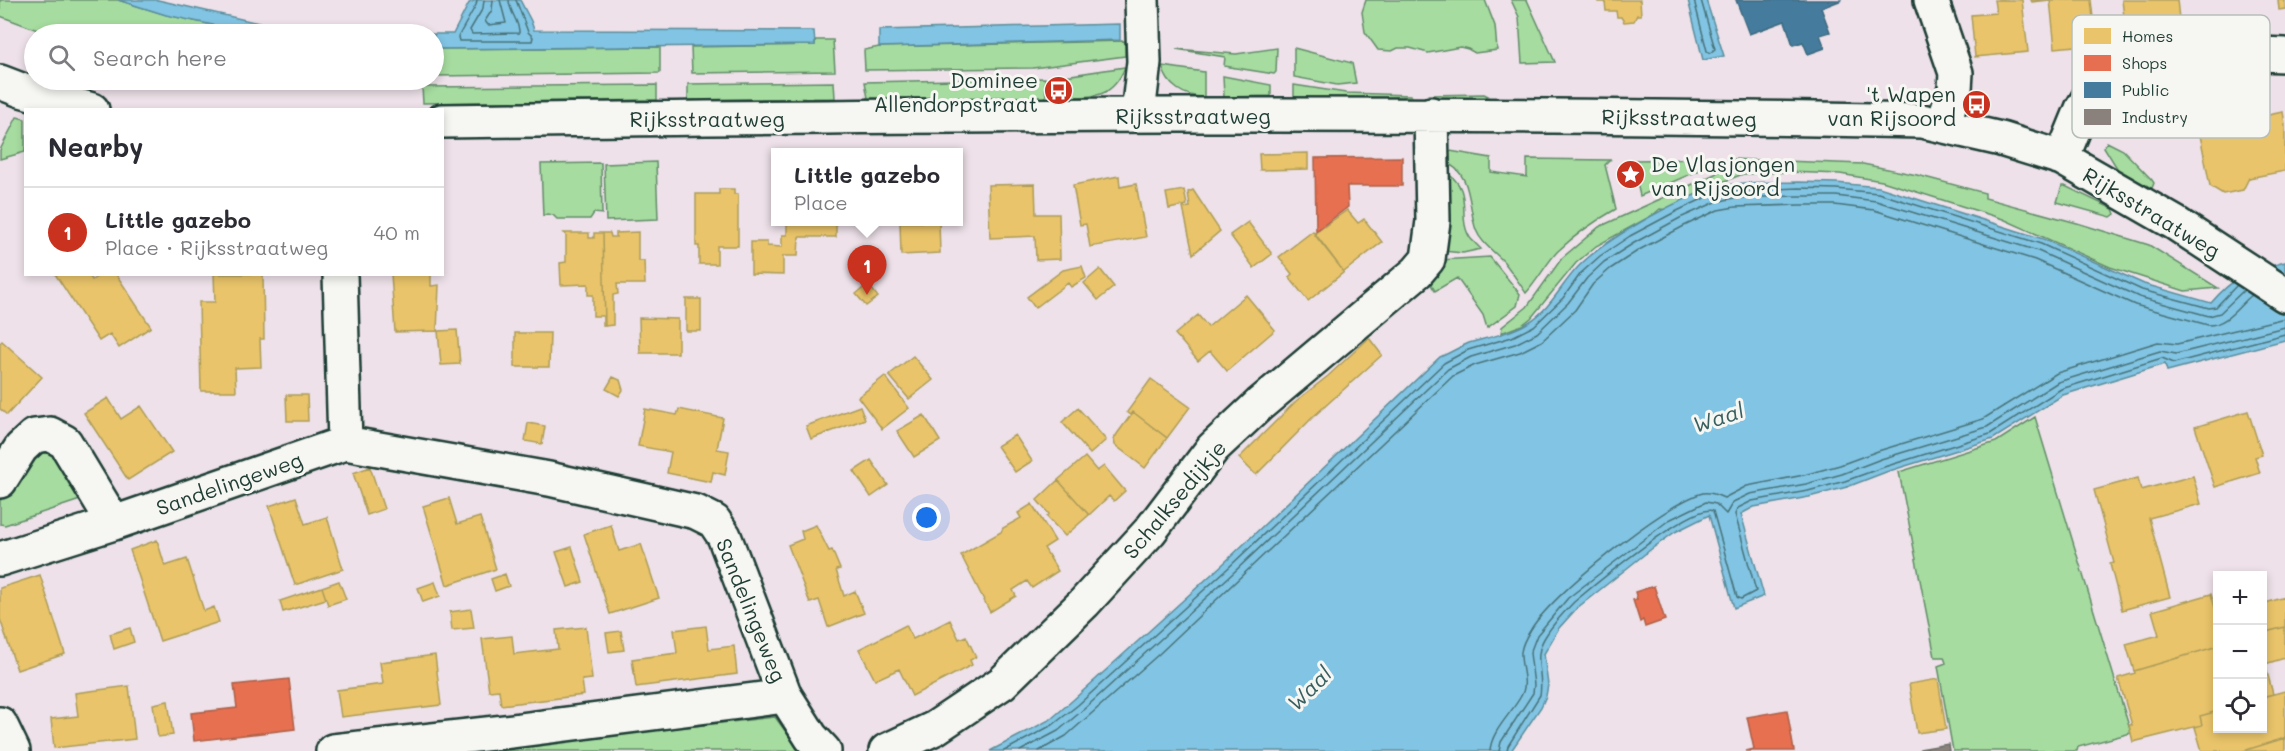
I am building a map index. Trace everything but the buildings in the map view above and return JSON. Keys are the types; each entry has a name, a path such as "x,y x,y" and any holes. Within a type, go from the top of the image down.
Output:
{"street":[{"path":"1138,114 1144,62 1142,0"},
{"path":"1930,0 1956,73 1954,89 1943,124"},
{"path":"2270,54 2285,55"},
{"path":"0,82 85,108"},
{"name":"Rijksstraatweg","path":"444,121 1138,114 1431,114 1900,120 1943,124 2062,158 2175,223 2285,295"},
{"name":"Schalksedijkje","path":"886,751 935,728 1002,683 1084,603 1150,531 1213,448 1248,418 1260,404 1417,272 1428,259 1433,221 1431,114"},
{"path":"2062,158 2072,134"},
{"path":"340,276 345,443"},
{"path":"0,481 21,448 34,436 50,434 65,442 114,523"},
{"name":"Sandelingeweg","path":"0,559 114,523 345,443 549,479 696,512 714,521 724,536 785,696 333,751"},
{"path":"785,696 811,737 824,751"},
{"path":"0,724 13,751"}],"green space":[{"path":"0,0 118,0 167,15 209,24 24,25 0,16"},
{"path":"1366,0 1485,0 1495,26 1497,50 1475,53 1460,47 1428,53 1410,48 1398,48 1392,51 1378,50 1365,32 1362,12"},
{"path":"1511,0 1527,0 1555,62 1522,63 1519,17"},
{"path":"815,40 833,40 835,71 692,73 691,47 815,45"},
{"path":"1125,41 1125,56 1033,68 865,70 864,50 879,47"},
{"path":"660,47 660,73 444,76 444,49"},
{"path":"1277,48 1274,74 1224,66 1225,57 1176,49 1236,54"},
{"path":"1294,48 1352,63 1356,83 1337,85 1294,77"},
{"path":"1162,66 1204,72 1204,97 1190,95 1177,89 1164,73"},
{"path":"1125,67 1109,90 1087,97 1067,97 1065,76"},
{"path":"1223,76 1271,85 1271,96 1224,97"},
{"path":"1045,78 1046,99 868,98 865,82"},
{"path":"834,82 835,98 688,100 688,84"},
{"path":"657,85 657,100 423,103 422,90 444,90 444,87"},
{"path":"1294,85 1346,93 1411,95 1412,97 1410,99 1294,98"},
{"path":"1484,94 1488,96 1484,99 1432,98 1429,95"},
{"path":"17,117 24,119 24,152 0,159 0,150"},
{"path":"2107,142 2123,150 2152,180 2154,183 2152,188 2149,189 2120,173 2104,147"},
{"path":"1444,150 1491,158 1491,172 1527,177 1527,159 1610,160 1605,165 1616,209 1586,228 1558,251 1526,293 1504,262 1478,235 1465,182 1460,173 1444,162"},
{"path":"1717,159 1714,164 1640,196 1632,160"},
{"path":"1729,159 1863,164 1917,175 1985,193 1985,198 2149,245 2218,288 2185,291 2110,267 2003,219 1882,181 1840,174 1789,172 1743,174 1712,186 1668,210 1660,209 1596,246 1576,263 1531,318 1522,325 1501,333 1502,327 1527,307 1562,258 1599,227 1715,174 1725,166"},
{"path":"656,162 658,219 606,221 604,164"},
{"path":"601,163 602,214 594,213 590,219 557,219 547,214 543,216 541,164"},
{"path":"1445,172 1460,187 1467,231 1481,249 1463,253 1443,251"},
{"path":"2062,186 2113,209 2115,214 2111,217 2057,202"},
{"path":"1490,257 1520,294 1517,306 1487,328 1483,315 1457,278 1435,291 1425,275 1440,260"},
{"path":"2035,417 2131,733 2078,747 2077,751 1953,751 1938,666 1946,663 1944,657 1935,657 1899,472 1996,442"},
{"path":"48,443 83,499 5,525 0,524 0,501 33,450"},
{"path":"775,717 800,751 470,751"}],"water":[{"path":"118,0 158,0 263,24 208,24 166,15"},
{"path":"476,0 520,0 534,30 814,31 815,45 444,49 444,34 453,34 469,3"},
{"path":"1688,0 1706,0 1724,56 1703,60"},
{"path":"1120,24 1120,40 879,47 879,30"},
{"name":"Waal","path":"1755,182 1879,187 2043,239 2144,284 2211,303 2236,279 2262,268 2285,262 2285,340 2167,371 2165,364 2063,395 1993,439 1886,472 1847,487 1754,507 1741,514 1764,596 1734,608 1709,515 1675,532 1577,608 1559,628 1544,654 1548,685 1546,696 1511,751 990,751 1051,719 1073,700 1223,564 1440,357 1469,343 1508,332 1529,322 1544,310 1572,274 1590,256 1622,233 1660,211 1697,194 1722,186"}],"place":[{"name":"Dominee Allendorpstraat","path":"1059,91"},
{"name":"'t Wapen van Rijsoord","path":"1977,105"},
{"name":"De Vlasjongen van Rijsoord","path":"1630,175"},
{"name":"Little gazebo","path":"867,295"}]}
